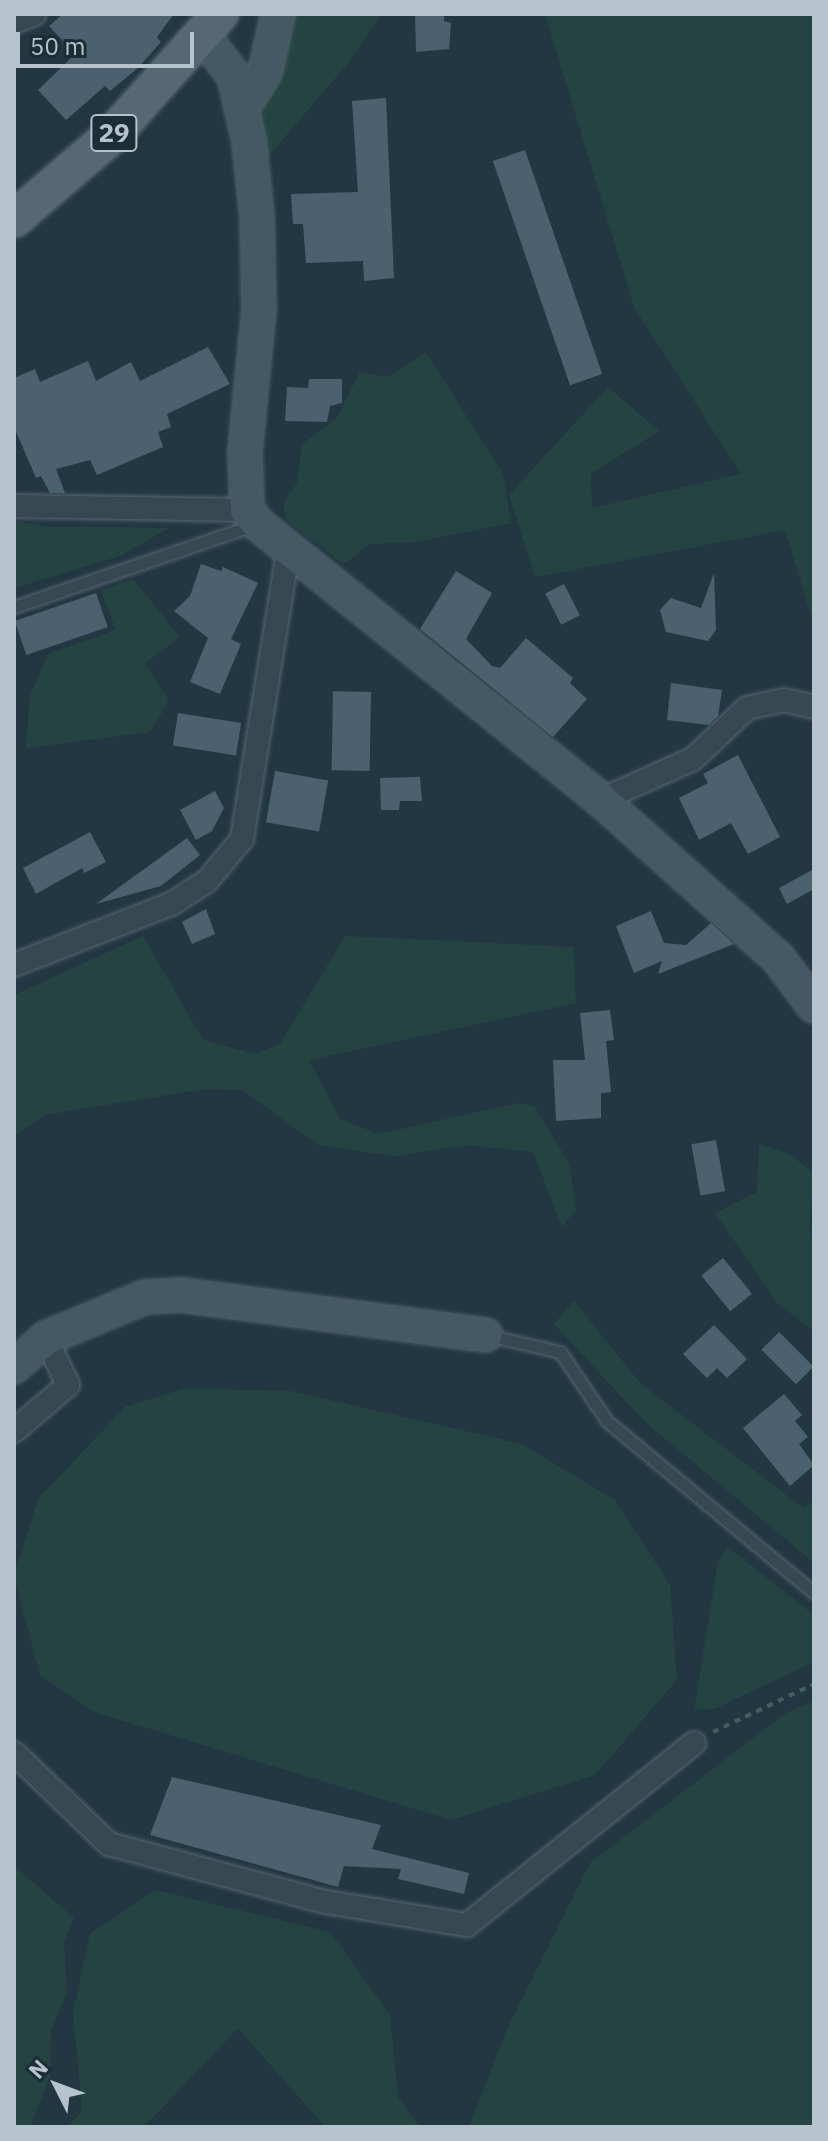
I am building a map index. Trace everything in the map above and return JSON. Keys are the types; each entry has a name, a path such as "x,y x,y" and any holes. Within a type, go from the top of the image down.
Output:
{"main road":[{"name":"29","path":"14,219 113,134 211,25"}],"street":[{"path":"14,22 35,14"},
{"path":"243,107 265,72 278,14"},
{"path":"211,25 234,76 243,107 259,261 245,453 253,517"},
{"path":"14,506 253,517 601,800 778,958 814,1006"},
{"path":"14,965 173,903 207,881 235,850 251,811 276,611 289,547"},
{"path":"601,800 693,759 747,708 784,700 814,707"},
{"path":"14,1367 46,1338 117,1305 181,1295 485,1335"},
{"path":"14,1431 68,1385 46,1338"},
{"path":"14,1753 109,1844 253,1878 326,1902 467,1925 694,1743"}],"lane":[{"path":"14,607 253,517"},
{"path":"485,1335 560,1352 607,1421 814,1593"}],"path":[{"path":"694,1743 814,1684"}],"green space":[{"path":"288,14 382,14 349,62 265,160 255,103"},
{"path":"545,14 814,14 814,625 785,530 535,577 509,495 608,387 659,431 591,474 592,508 741,474 634,307"},
{"path":"426,352 503,474 511,523 415,542 370,544 344,564 287,521 283,504 297,483 302,444 336,419 360,372 388,377"},
{"path":"14,521 44,526 169,528 120,556 14,588"},
{"path":"133,579 180,637 145,663 169,701 150,732 26,748 30,696 48,654 116,630 101,591"},
{"path":"143,936 203,1040 254,1054 280,1044 345,936 573,947 576,1003 309,1060 340,1119 379,1134 518,1103 534,1106 569,1163 576,1209 562,1227 533,1152 467,1145 395,1156 318,1145 242,1090 203,1089 45,1115 14,1136 14,995"},
{"path":"759,1144 789,1154 814,1173 809,1230 814,1241 814,1331 778,1304 715,1213 757,1192"},
{"path":"574,1301 640,1383 803,1508 814,1501 814,1563 645,1422 554,1324"},
{"path":"183,1389 290,1391 522,1444 615,1500 670,1585 677,1680 595,1775 451,1820 94,1712 40,1675 14,1576 38,1499 125,1407"},
{"path":"728,1547 814,1615 814,1662 716,1708 694,1710 718,1562"},
{"path":"814,1701 814,2127 469,2127 507,2029 590,1863 786,1713"},
{"path":"14,1866 74,1918 64,1942 67,1992 51,2031 50,2076 30,2127 14,2127"},
{"path":"155,1890 330,1932 390,2015 398,2097 420,2127 325,2127 238,2028 144,2127 67,2127 82,2111 73,2012 90,1934"}],"building":[{"path":"63,14 174,14 157,37 161,42 138,68 110,91 105,86 66,120 38,90 75,54 49,26"},
{"path":"415,14 444,14 444,21 451,23 449,49 416,52"},
{"path":"386,98 394,278 364,281 363,261 306,263 303,224 293,224 291,194 358,192 352,101"},
{"path":"525,150 602,374 570,385 493,161"},
{"path":"208,347 230,384 167,414 171,427 158,432 163,447 97,475 90,460 56,469 65,493 50,493 41,476 36,478 14,427 14,378 35,369 40,382 88,361 96,381 131,362 140,381"},
{"path":"309,379 342,379 342,403 330,406 327,422 285,421 287,387 308,388"},
{"path":"201,564 221,571 223,567 258,583 231,639 241,644 220,694 190,682 208,638 174,611 190,596"},
{"path":"456,571 492,593 466,639 492,666 500,668 526,638 573,678 570,683 587,699 553,737 420,629"},
{"path":"714,573 716,630 708,641 666,632 660,610 671,598 701,608"},
{"path":"564,584 580,615 561,625 545,594"},
{"path":"96,593 108,627 26,655 15,621"},
{"path":"671,683 722,690 718,716 709,725 667,720"},
{"path":"333,691 371,692 370,771 332,770"},
{"path":"178,713 241,723 236,756 173,746"},
{"path":"738,755 780,837 748,854 731,823 699,840 679,798 708,783 703,774"},
{"path":"275,771 328,780 319,832 266,822"},
{"path":"420,777 422,801 400,801 399,810 381,810 380,778"},
{"path":"215,791 224,808 212,831 196,840 180,810"},
{"path":"90,832 106,862 84,873 82,868 36,894 23,868"},
{"path":"187,838 200,855 161,886 96,904"},
{"path":"814,869 814,889 787,904 779,888"},
{"path":"206,909 215,934 192,944 182,922"},
{"path":"651,911 664,943 686,945 711,923 734,944 658,974 662,961 634,973 616,926"},
{"path":"610,1010 614,1040 606,1041 611,1092 601,1093 601,1118 556,1121 553,1060 585,1060 580,1013"},
{"path":"716,1140 725,1191 700,1196 691,1144"},
{"path":"723,1258 752,1294 730,1311 701,1276"},
{"path":"714,1325 747,1359 727,1378 717,1368 707,1378 683,1354"},
{"path":"779,1332 814,1367 796,1384 761,1350"},
{"path":"784,1394 802,1415 795,1421 808,1437 799,1444 814,1465 790,1486 743,1428"},
{"path":"172,1777 381,1825 372,1849 469,1873 464,1894 398,1879 401,1869 344,1866 338,1887 150,1835"}]}
